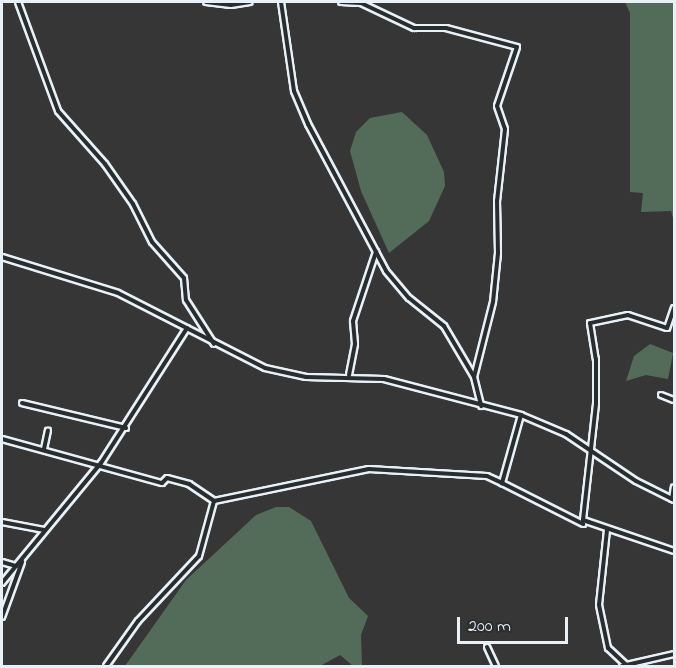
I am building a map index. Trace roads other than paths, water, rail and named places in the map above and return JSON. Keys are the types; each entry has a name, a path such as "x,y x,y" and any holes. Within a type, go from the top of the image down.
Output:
{"street":[{"path":"18,2 58,111 105,164 133,204 152,242 183,278 186,300 214,346"},
{"path":"206,2 231,5 250,2"},
{"path":"281,2 294,91 376,252 409,298 444,326 474,377 481,406"},
{"path":"341,2 361,3 414,28 446,28 517,47 496,106 505,129 497,201 498,253 493,302 474,377"},
{"path":"349,375 356,337 353,321 376,252"},
{"path":"2,257 118,293 187,328 214,346 265,368 306,377 349,375 384,379 521,415 566,434 590,451 673,500 675,487"},
{"path":"583,524 596,359 590,323 628,315 667,328 675,308"},
{"path":"2,583 101,464 126,428 187,328"},
{"path":"661,395 675,400"},
{"path":"22,403 126,428"},
{"path":"501,483 521,415"},
{"path":"44,449 48,430"},
{"path":"2,439 101,464 162,483 167,478 189,484 214,501 369,469 477,475 501,483 583,524 675,551"},
{"path":"106,666 138,621 199,556 214,501"},
{"path":"2,522 44,530"},
{"path":"607,530 599,605 608,648 624,666 675,654"},
{"path":"2,617 24,556"},
{"path":"2,562 16,566"},
{"path":"487,647 496,666"}]}
